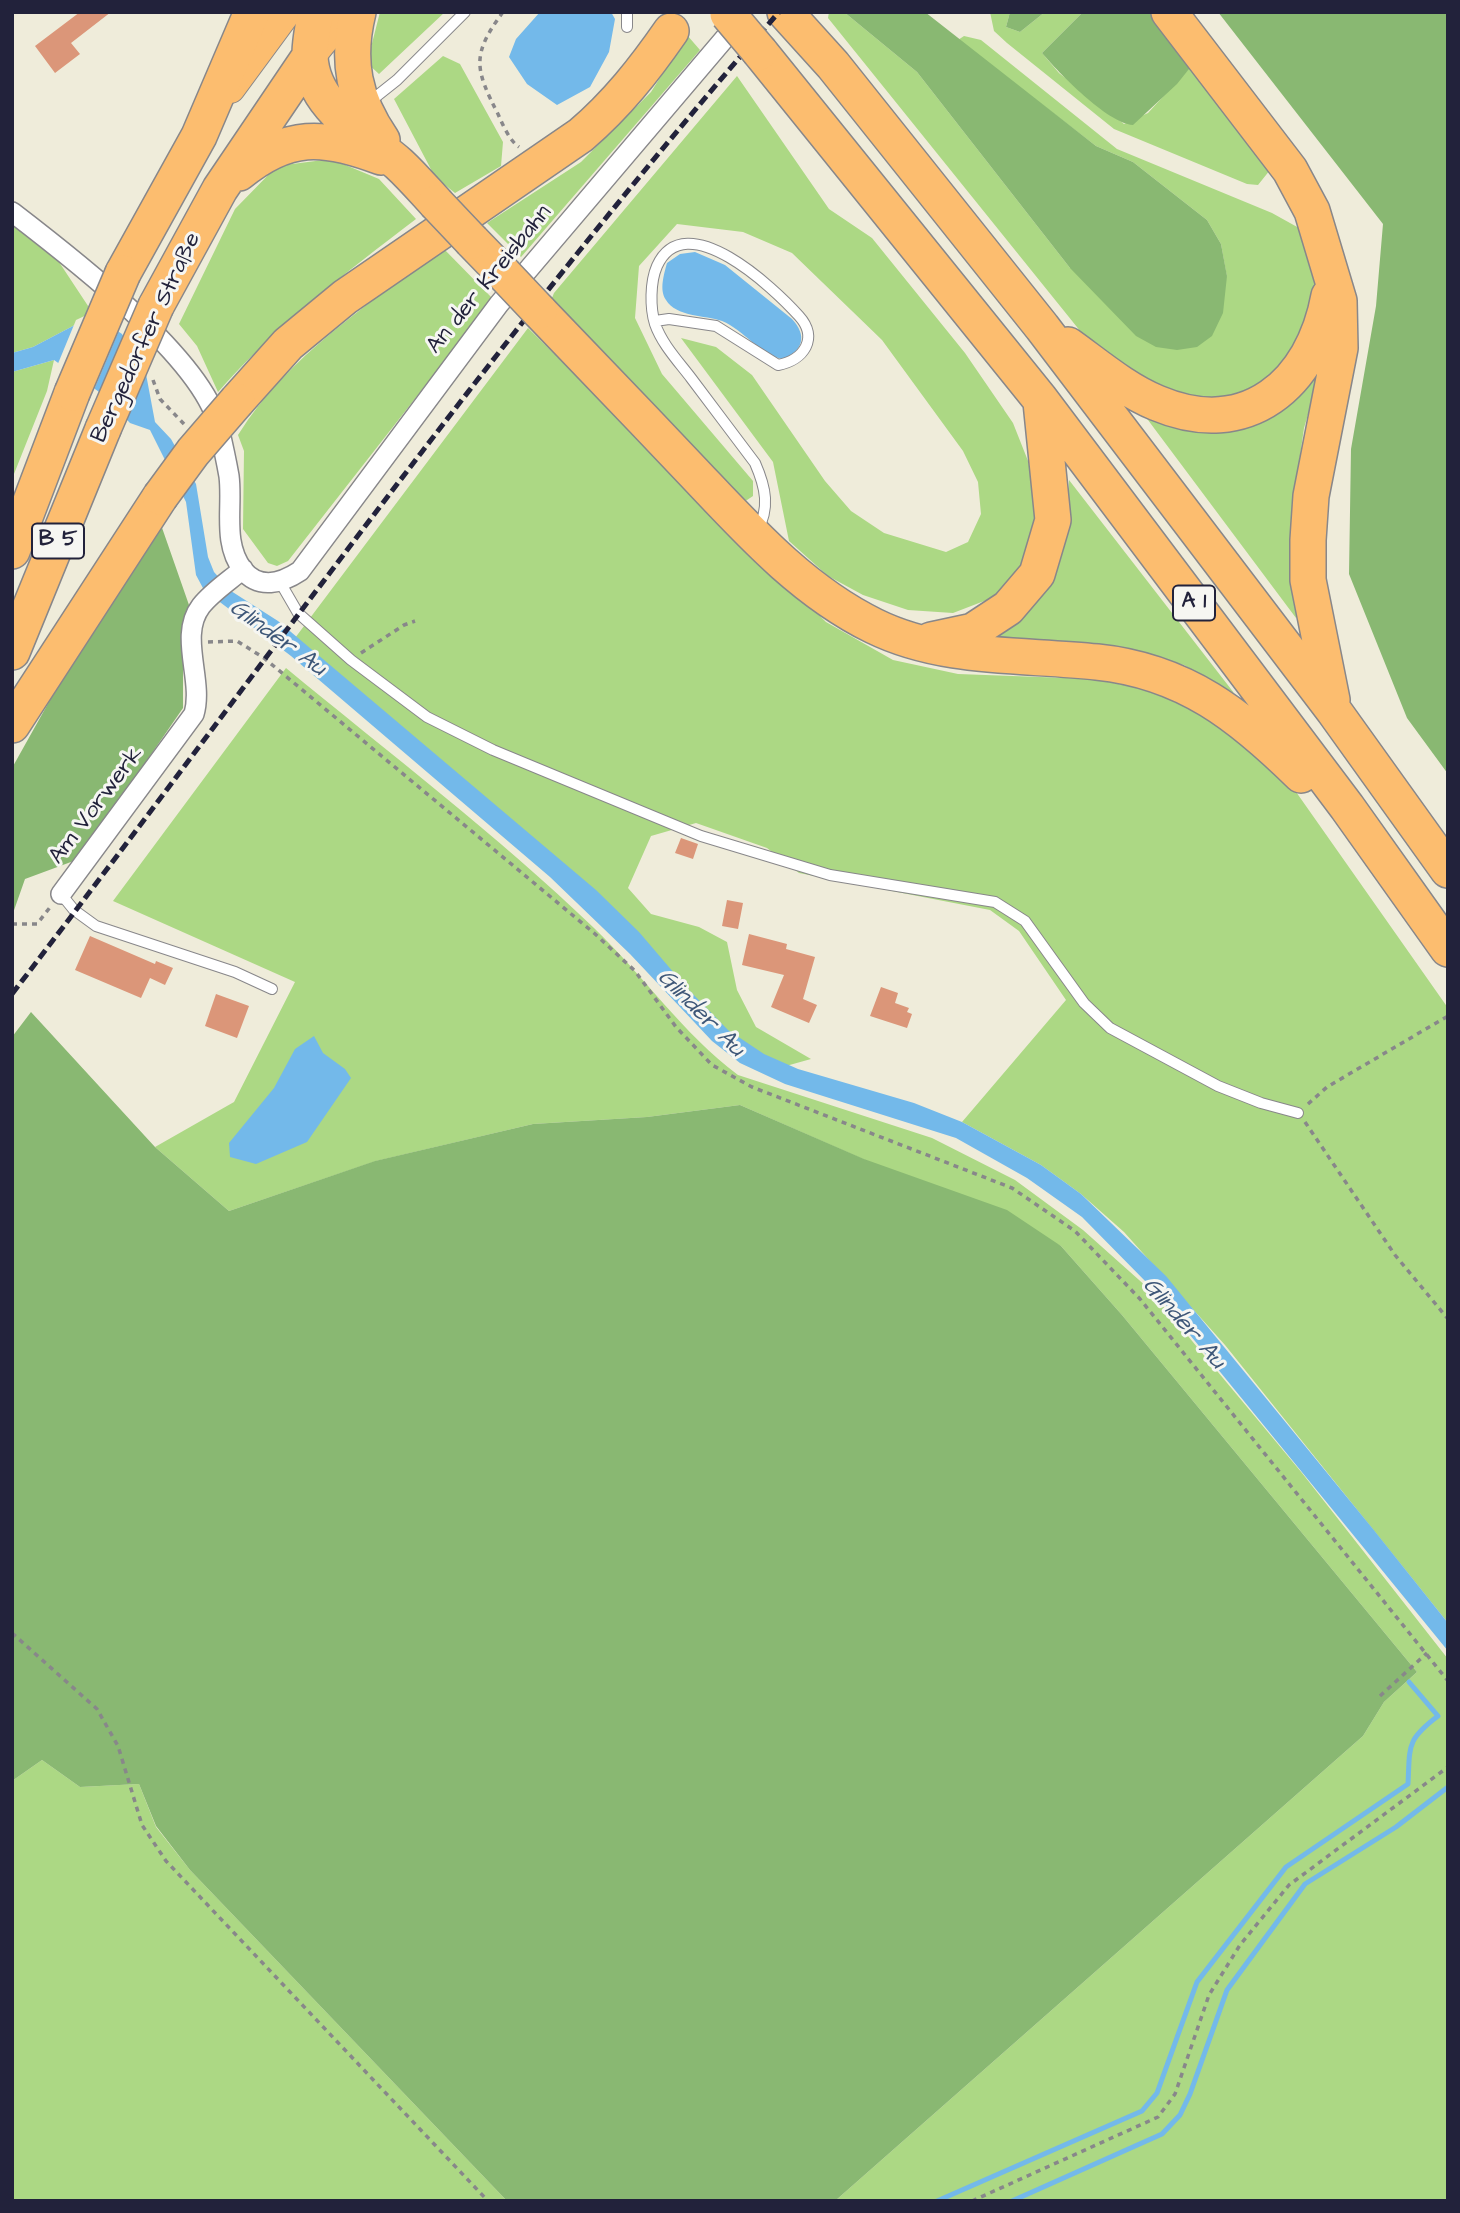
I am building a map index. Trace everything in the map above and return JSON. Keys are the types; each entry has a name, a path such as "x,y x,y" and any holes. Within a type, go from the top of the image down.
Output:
{"highway":[{"path":"199,136 252,12"},
{"path":"316,12 310,56 318,86 334,108 359,134 398,163 755,537 830,602 876,627 920,643 992,657 1101,662 1163,678 1209,697 1258,732 1312,786 1347,807"},
{"path":"358,12 351,60 362,107 398,163"},
{"path":"1169,12 1290,170 1312,211 1332,275 1342,323 1340,348 1311,496 1308,580 1334,711"},
{"name":"A 1","path":"734,13 760,52 1040,399 1347,807 1448,949"},
{"name":"A 1","path":"787,15 833,65 1042,327 1334,711 1448,870"},
{"path":"12,725 193,452 289,344 345,297 581,135 611,109 639,78 671,31"},
{"name":"Bergedorfer Straße","path":"12,652 156,306 220,189 310,56"},
{"name":"Bergedorfer Straße","path":"12,551 72,393 123,273 199,136"},
{"path":"220,189 264,153 290,142 318,142 398,163"},
{"path":"1042,327 1154,402 1191,413 1229,414 1248,410 1282,390 1309,358 1326,316 1332,275"},
{"path":"920,643 973,631 1008,608 1037,574 1053,520 1040,399"}],"main road":[{"name":"Bergedorfer Straße","path":"199,136 286,12"},
{"name":"Bergedorfer Straße","path":"310,56 346,12"}],"street":[{"name":"An der Kreisbahn","path":"280,582 300,571 499,304 734,13"},
{"path":"12,212 65,253 169,348 203,393 217,421 229,478 230,538 243,569 264,583 280,582"},
{"name":"Am Vorwerk","path":"61,894 194,714 198,688 192,646 196,615 209,598 243,569"}],"lane":[{"path":"362,107 397,80 465,12"},
{"path":"627,12 627,27"},
{"path":"655,321 669,319 716,326 778,365 789,363 802,355 810,341 808,330 800,317 764,284 708,245 687,243 673,248 659,263 652,283 655,321 667,346 755,463 764,483 766,514 755,537"},
{"path":"280,582 298,613 351,660 427,716 494,750 701,836 830,874 995,902 1025,921 1084,1003 1110,1028 1219,1086 1261,1103 1298,1113"},
{"name":"Am Vorwerk","path":"61,894 74,911 96,926 235,972 272,989"}],"path":[{"path":"503,12 484,42 478,71 506,130 515,145 522,148"},
{"path":"151,372 160,399 173,416 190,428"},
{"path":"351,660 404,625 415,621"},
{"path":"192,646 214,641 237,641 264,658 594,933 635,971 676,1027 712,1065 752,1087 1012,1188 1075,1231 1140,1299 1448,1681"},
{"path":"12,924 37,923 61,894"},
{"path":"1448,1016 1326,1087 1298,1113 1395,1255 1448,1318"},
{"path":"12,1633 97,1709 118,1746 142,1825 166,1861 488,2201"},
{"path":"1380,1696 1427,1653"},
{"path":"972,2201 1158,2117 1175,2094 1209,1995 1240,1945 1289,1885 1448,1768"}],"green space":[{"path":"380,12 445,12 379,74 367,63"},
{"path":"829,12 844,12 917,72 1070,268 1227,277 1221,244 1207,220 1133,162 1096,146 958,40 964,36 981,40 1117,149 1272,213 1299,228 1309,244 1316,279 1316,297 1296,358 1238,402 1166,396 1085,337 828,18"},
{"path":"844,12 925,12 1096,146 1133,162 1207,220 1221,244 1227,276 1223,313 1212,336 1197,347 1177,350 1156,347 1136,336 1070,268 917,72"},
{"path":"990,12 1010,12 1006,27 1020,32 1045,12 1083,12 1042,53 1059,73 1124,124 1148,113 1193,64 1270,170 1258,185 1247,184 1114,129 994,31"},
{"path":"1010,12 1045,12 1020,32 1006,27"},
{"path":"1083,12 1152,12 1193,64 1177,84 1133,125 1110,116 1097,107 1042,53"},
{"path":"1218,12 1448,12 1448,774 1407,718 1349,574 1351,449 1376,306 1383,224"},
{"path":"687,35 700,50 521,257 487,223 581,162 651,92"},
{"path":"443,56 460,64 503,142 501,166 455,193 435,177 394,99"},
{"path":"737,76 829,209 872,238 965,353 1013,423 1032,471 1037,523 1021,570 992,598 953,613 908,610 863,595 828,576 789,541 773,462 681,338 716,347 752,375 825,481 851,511 884,533 946,552 968,542 981,514 978,482 963,451 882,340 792,253 743,232 677,224 639,266 635,318 662,374 753,481 753,496 744,502 550,303 554,293"},
{"path":"331,159 379,179 416,219 288,322 218,392 197,346 179,324 235,209 277,166"},
{"path":"12,225 59,262 94,315 33,347 12,353"},
{"path":"443,248 493,299 288,561 277,566 268,563 243,529 244,451 238,435 258,407 305,356 332,332"},
{"path":"528,328 826,622 893,660 958,674 1094,679 1153,691 1227,725 1294,789 1448,1008 1448,1623 1225,1345 1124,1232 1081,1194 1041,1165 962,1122 1066,1000 1019,931 990,910 799,873 767,848 696,823 651,836 628,888 651,914 699,927 727,942 737,990 756,1027 811,1059 786,1066 739,1047 655,956 295,638"},
{"path":"54,360 47,391 12,479 12,372"},
{"path":"1322,367 1304,428 1295,491 1296,618 1145,416 1181,430 1214,431"},
{"path":"1069,480 1234,693 1184,665 1135,656 975,644 1046,585 1066,539"},
{"path":"160,522 189,605 183,653 183,708 79,859 25,879 12,916 12,768 78,650"},
{"path":"286,668 481,827 557,894 612,946 699,1041 738,1075 932,1138 1015,1180 1083,1230 1148,1288 1302,1473 1448,1659 1448,2201 835,2201 1363,1736 1384,1702 1417,1672 1122,1315 1061,1246 740,1105 647,1117 533,1124 376,1161 229,1211 155,1147 234,1102 295,982 113,901"},
{"path":"31,1012 155,1147 229,1211 375,1161 533,1124 647,1117 740,1105 864,1159 1007,1210 1061,1246 1122,1315 1417,1672 1384,1702 1363,1736 835,2201 507,2201 190,1870 156,1826 139,1784 80,1787 42,1760 12,1781 12,1037"},
{"path":"42,1760 80,1787 139,1784 156,1827 190,1870 507,2201 12,2201 12,1781"}],"water":[{"path":"540,12 611,12 615,19 609,52 590,87 557,105 527,84 509,57 516,39"},
{"path":"695,252 725,265 792,319 801,337 795,352 782,359 759,347 722,321 684,313 671,306 663,292 667,263 680,254"},
{"name":"Glinder Au","path":"94,315 122,334 146,374 155,422 171,439 196,484 208,557 214,572 231,591 278,621 596,890 639,932 686,987 728,1030 764,1054 798,1069 914,1103 962,1122 1041,1165 1081,1194 1166,1276 1373,1529 1448,1623 1448,1651 1150,1286 1082,1217 1027,1178 956,1138 785,1084 740,1063 712,1041 630,954 550,877 291,656 204,590 196,575 186,502 150,430 130,423 102,394 54,360 12,372 12,353 33,347"},
{"path":"314,1036 323,1053 345,1069 351,1078 307,1142 256,1164 230,1157 229,1143 274,1088 295,1049"}],"pier":[{"path":"95,311 120,328 93,392 57,366 76,320"}],"building":[{"path":"80,12 111,12 71,43 80,54 55,73 35,46"},
{"path":"681,838 698,844 693,859 675,853"},
{"path":"727,900 743,903 738,929 722,926"},
{"path":"749,934 787,944 786,949 815,957 803,999 817,1005 809,1023 771,1007 784,975 742,965"},
{"path":"90,936 155,964 156,961 173,968 165,985 150,978 141,998 75,970"},
{"path":"881,987 898,993 895,1003 909,1008 907,1012 912,1014 907,1028 870,1016"},
{"path":"216,994 249,1006 237,1038 205,1026"}],"waterway":[{"path":"937,2201 1142,2111 1157,2093 1197,1982 1286,1867 1408,1784 1410,1752 1415,1738 1438,1716 1409,1682"},
{"path":"1012,2201 1162,2134 1180,2115 1190,2094 1227,1990 1305,1884 1396,1827 1448,1787"}],"railway":[{"path":"12,994 483,373 579,251 779,12"}]}
